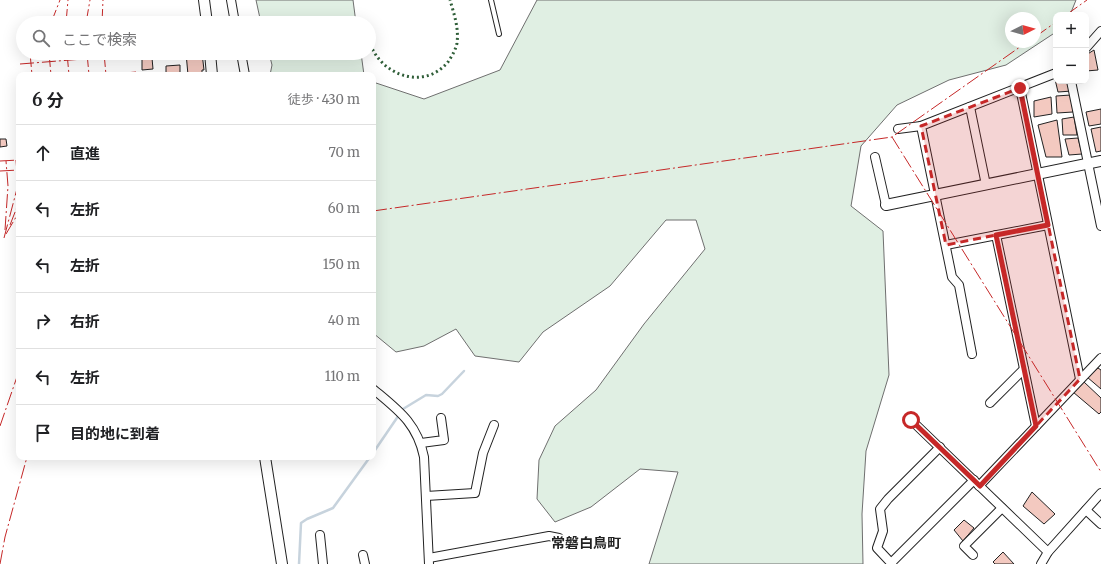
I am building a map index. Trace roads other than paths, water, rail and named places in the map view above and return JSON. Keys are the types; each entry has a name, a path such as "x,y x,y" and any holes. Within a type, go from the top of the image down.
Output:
{"street":[{"path":"204,0 206,16"},
{"path":"231,0 234,16"},
{"path":"1089,45 1101,31"},
{"path":"211,60 212,72"},
{"path":"242,60 244,72"},
{"path":"898,129 921,126 1053,74"},
{"path":"1072,84 1101,226"},
{"path":"1020,88 1080,379"},
{"path":"970,107 986,185"},
{"path":"921,126 952,277 959,286 972,354"},
{"path":"876,157 886,205 1101,161"},
{"path":"946,245 1048,225"},
{"path":"996,235 1036,426"},
{"path":"940,447 888,498 880,509 883,531 876,548 891,563 1036,426 1101,358"},
{"path":"990,403 1024,369"},
{"path":"376,392 400,412 413,426 421,443 424,457 429,561 550,536 559,538"},
{"path":"421,443 444,440 441,418"},
{"path":"911,420 1048,552"},
{"path":"426,496 475,493 483,453 494,425"},
{"path":"265,460 282,564"},
{"path":"1041,564 1048,552 1101,494"},
{"path":"973,555 964,546 1002,508"},
{"path":"1086,510 1101,524"},
{"path":"320,535 323,564"},
{"path":"363,555 365,564"}],"lane":[{"path":"491,0 499,34"}],"waterway":[{"path":"376,449 403,409 426,395 438,396 442,394 464,371"},
{"path":"299,564 301,523 333,508 368,460"}],"district":[{"name":"常磐白鳥町","path":"586,543"}]}
